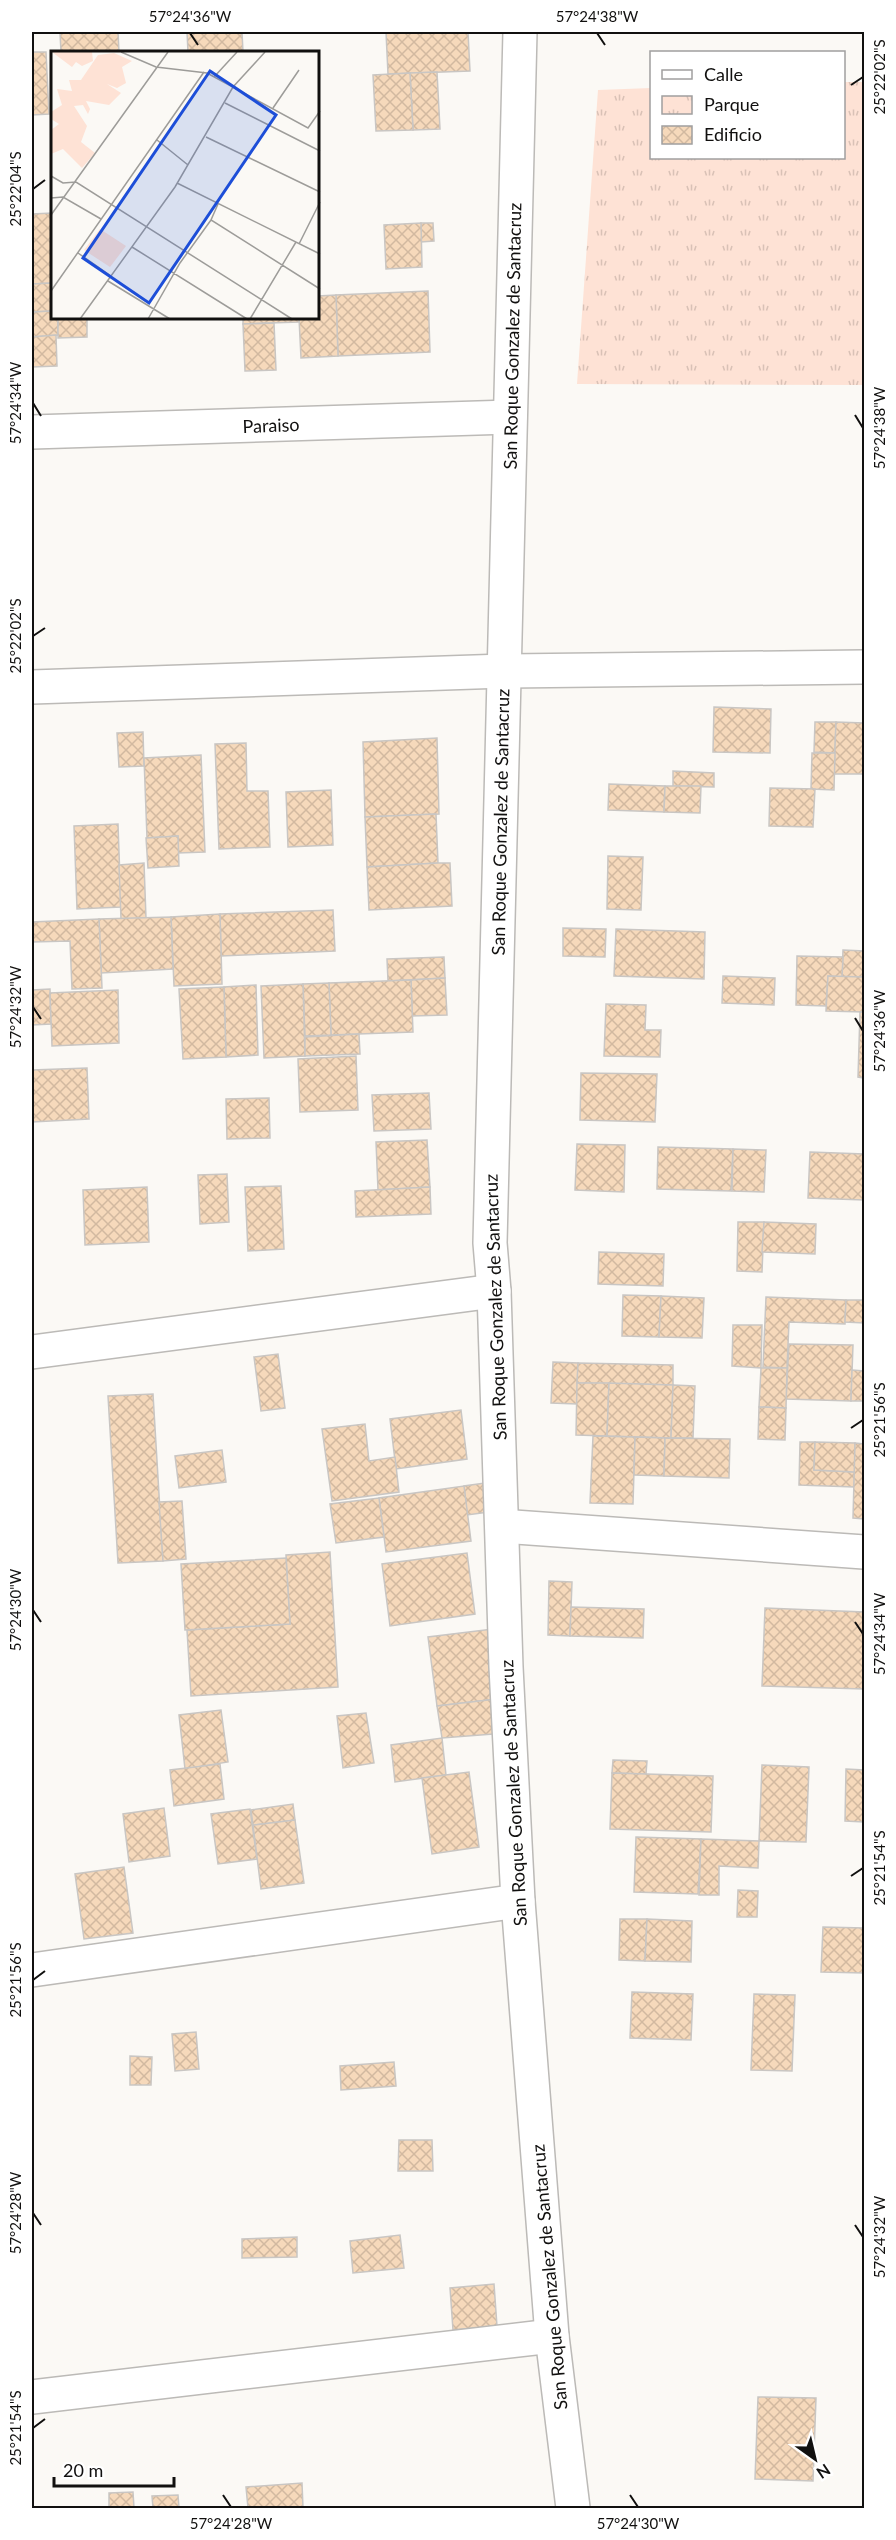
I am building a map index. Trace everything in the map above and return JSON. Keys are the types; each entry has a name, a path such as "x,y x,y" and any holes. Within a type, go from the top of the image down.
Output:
{"street":[{"name":"San Roque Gonzalez de Santacruz","path":"520,32 490,1243 494,1291 506,1667 518,1901 552,2336 573,2508"},
{"name":"Paraiso","path":"32,432 510,417"},
{"path":"32,687 504,671 864,667"},
{"path":"32,1352 494,1291"},
{"path":"502,1526 864,1552"},
{"path":"32,1970 518,1901"},
{"path":"32,2397 552,2336"}],"green space":[{"path":"845,82 864,82 864,385 577,384 598,90 650,88 650,159 845,159"}],"building":[{"path":"118,32 119,51 61,51 60,33"},
{"path":"187,32 242,32 243,51 188,51"},
{"path":"386,32 468,32 470,71 388,74"},
{"path":"32,52 46,52 49,114 32,115"},
{"path":"437,72 440,129 413,130 410,73"},
{"path":"410,73 413,130 376,131 373,75"},
{"path":"51,213 51,283 32,284 32,214"},
{"path":"421,223 433,223 434,241 421,242"},
{"path":"421,223 422,267 386,269 384,225"},
{"path":"51,283 51,311 32,312 32,284"},
{"path":"428,291 430,352 338,356 336,295"},
{"path":"336,295 338,356 301,358 299,320 320,320 320,296"},
{"path":"51,311 51,320 58,320 58,335 32,337 32,312"},
{"path":"58,320 87,320 87,337 58,338"},
{"path":"243,320 299,320 299,322 243,324"},
{"path":"274,323 276,370 245,371 243,324"},
{"path":"56,335 57,366 32,367 32,337"},
{"path":"714,707 771,709 770,753 713,752"},
{"path":"815,722 836,722 835,753 814,752"},
{"path":"836,722 864,723 864,774 834,774"},
{"path":"143,732 144,766 119,767 117,733"},
{"path":"437,738 439,814 365,817 363,742"},
{"path":"246,743 247,791 268,791 270,847 219,849 215,744"},
{"path":"812,753 835,753 834,790 811,789"},
{"path":"201,755 205,852 178,853 178,836 147,838 144,758"},
{"path":"673,771 714,773 714,787 673,786"},
{"path":"609,784 665,786 664,812 608,810"},
{"path":"665,786 701,786 700,813 664,812"},
{"path":"770,788 815,789 813,827 769,826"},
{"path":"331,790 333,845 288,847 286,792"},
{"path":"436,814 438,863 367,867 365,817"},
{"path":"118,824 121,907 77,909 74,826"},
{"path":"178,836 179,866 148,868 146,838"},
{"path":"608,856 643,857 641,910 607,909"},
{"path":"144,863 146,918 121,919 119,865"},
{"path":"450,863 452,906 369,910 367,867"},
{"path":"333,910 335,951 221,956 220,914"},
{"path":"220,914 222,984 174,986 171,917"},
{"path":"171,917 173,969 101,973 99,919"},
{"path":"99,919 102,988 72,989 70,941 32,942 32,922"},
{"path":"563,928 606,929 605,957 563,956"},
{"path":"616,929 705,932 704,979 614,976"},
{"path":"843,950 864,951 864,977 842,977"},
{"path":"797,956 843,957 842,977 828,976 826,1006 796,1005"},
{"path":"444,957 445,978 388,981 387,959"},
{"path":"723,976 775,978 774,1005 722,1003"},
{"path":"828,976 864,977 864,1012 826,1011"},
{"path":"445,978 447,1015 412,1016 411,980"},
{"path":"411,980 413,1032 331,1035 329,983"},
{"path":"329,983 331,1035 305,1036 303,984"},
{"path":"303,984 305,1056 264,1058 261,986"},
{"path":"256,985 258,1055 226,1057 224,987"},
{"path":"224,987 226,1057 183,1059 179,989"},
{"path":"50,989 51,1024 32,1025 32,990"},
{"path":"118,990 119,1043 52,1046 50,993"},
{"path":"606,1004 646,1005 645,1030 661,1030 660,1057 604,1056"},
{"path":"860,1012 864,1012 864,1078 858,1077"},
{"path":"359,1034 360,1054 305,1056 305,1037"},
{"path":"356,1056 358,1110 300,1112 298,1059"},
{"path":"87,1068 89,1119 32,1122 32,1070"},
{"path":"581,1073 657,1074 655,1122 580,1120"},
{"path":"429,1093 431,1129 374,1131 372,1095"},
{"path":"269,1098 270,1138 227,1139 226,1099"},
{"path":"427,1140 430,1187 378,1190 376,1142"},
{"path":"577,1144 625,1145 624,1192 575,1190"},
{"path":"658,1147 733,1149 731,1191 657,1189"},
{"path":"733,1149 766,1150 764,1192 732,1191"},
{"path":"810,1152 864,1154 864,1200 808,1198"},
{"path":"227,1174 229,1222 200,1224 198,1175"},
{"path":"281,1186 284,1249 248,1251 245,1187"},
{"path":"147,1187 149,1242 85,1245 83,1190"},
{"path":"430,1187 431,1214 356,1217 355,1191"},
{"path":"738,1222 764,1222 762,1272 737,1271"},
{"path":"764,1222 816,1224 815,1254 762,1252"},
{"path":"599,1252 664,1254 663,1286 598,1284"},
{"path":"623,1295 661,1296 659,1337 622,1336"},
{"path":"661,1296 704,1298 702,1338 659,1337"},
{"path":"766,1297 846,1300 845,1324 789,1322 787,1368 763,1367"},
{"path":"846,1300 864,1300 864,1323 845,1322"},
{"path":"733,1325 762,1325 761,1368 732,1366"},
{"path":"789,1344 853,1345 851,1401 786,1399"},
{"path":"278,1354 285,1408 261,1411 254,1357"},
{"path":"553,1362 578,1363 577,1404 551,1403"},
{"path":"578,1363 673,1365 673,1385 577,1383"},
{"path":"761,1368 787,1368 786,1408 759,1407"},
{"path":"852,1370 864,1371 864,1401 851,1401"},
{"path":"577,1383 609,1383 607,1436 576,1435"},
{"path":"609,1383 673,1385 671,1438 607,1436"},
{"path":"673,1385 695,1386 693,1438 671,1438"},
{"path":"153,1394 163,1561 118,1563 108,1396"},
{"path":"759,1407 786,1408 785,1440 758,1439"},
{"path":"461,1410 467,1459 396,1469 390,1419"},
{"path":"365,1424 369,1461 395,1457 399,1492 332,1501 322,1429"},
{"path":"593,1436 635,1437 633,1504 590,1503"},
{"path":"635,1437 665,1438 664,1476 634,1475"},
{"path":"665,1438 730,1439 729,1478 664,1476"},
{"path":"800,1442 815,1442 814,1470 855,1472 854,1487 799,1485"},
{"path":"815,1442 855,1443 855,1472 814,1470"},
{"path":"855,1443 864,1444 864,1519 853,1518"},
{"path":"222,1450 226,1482 179,1488 175,1456"},
{"path":"492,1482 496,1511 467,1515 464,1486"},
{"path":"464,1486 471,1541 386,1552 379,1498"},
{"path":"379,1498 384,1537 336,1543 330,1504"},
{"path":"182,1501 186,1559 163,1561 159,1502"},
{"path":"330,1552 338,1687 191,1696 187,1630 290,1624 286,1555"},
{"path":"467,1553 475,1614 390,1626 382,1564"},
{"path":"286,1558 290,1624 185,1630 181,1564"},
{"path":"549,1581 572,1582 570,1636 548,1635"},
{"path":"571,1607 644,1609 643,1638 570,1636"},
{"path":"765,1608 864,1612 864,1689 762,1686"},
{"path":"501,1628 505,1698 437,1706 428,1637"},
{"path":"505,1698 506,1733 442,1738 437,1706"},
{"path":"221,1710 228,1762 185,1769 179,1715"},
{"path":"366,1713 374,1763 343,1768 337,1716"},
{"path":"442,1738 446,1775 395,1782 391,1745"},
{"path":"613,1760 647,1761 646,1774 612,1773"},
{"path":"220,1764 224,1799 174,1806 170,1770"},
{"path":"762,1765 809,1767 806,1842 759,1841"},
{"path":"846,1769 864,1770 864,1822 845,1821"},
{"path":"469,1772 479,1847 432,1854 422,1778"},
{"path":"612,1773 713,1776 711,1832 610,1829"},
{"path":"293,1804 295,1820 253,1825 251,1810"},
{"path":"164,1808 170,1856 129,1862 123,1814"},
{"path":"250,1809 257,1859 218,1864 211,1814"},
{"path":"295,1820 304,1883 261,1889 253,1825"},
{"path":"636,1837 701,1839 698,1894 634,1892"},
{"path":"701,1839 759,1841 758,1868 719,1866 719,1895 699,1895"},
{"path":"124,1867 133,1933 84,1939 75,1874"},
{"path":"738,1890 758,1891 757,1917 737,1917"},
{"path":"620,1919 647,1919 645,1961 619,1960"},
{"path":"647,1919 692,1921 691,1962 645,1961"},
{"path":"823,1927 864,1928 864,1973 821,1972"},
{"path":"632,1992 693,1994 691,2040 630,2038"},
{"path":"754,1994 795,1995 792,2071 751,2070"},
{"path":"196,2032 199,2069 175,2071 172,2034"},
{"path":"130,2056 152,2057 151,2085 130,2085"},
{"path":"394,2062 396,2086 341,2090 340,2066"},
{"path":"399,2140 432,2140 433,2171 398,2171"},
{"path":"400,2235 404,2268 353,2273 350,2241"},
{"path":"297,2237 297,2257 242,2258 242,2239"},
{"path":"494,2284 497,2326 453,2330 450,2288"},
{"path":"758,2397 816,2398 813,2481 755,2479"},
{"path":"302,2483 303,2508 248,2508 246,2487"},
{"path":"133,2492 134,2508 109,2508 109,2493"},
{"path":"178,2495 179,2508 153,2508 152,2496"}]}
